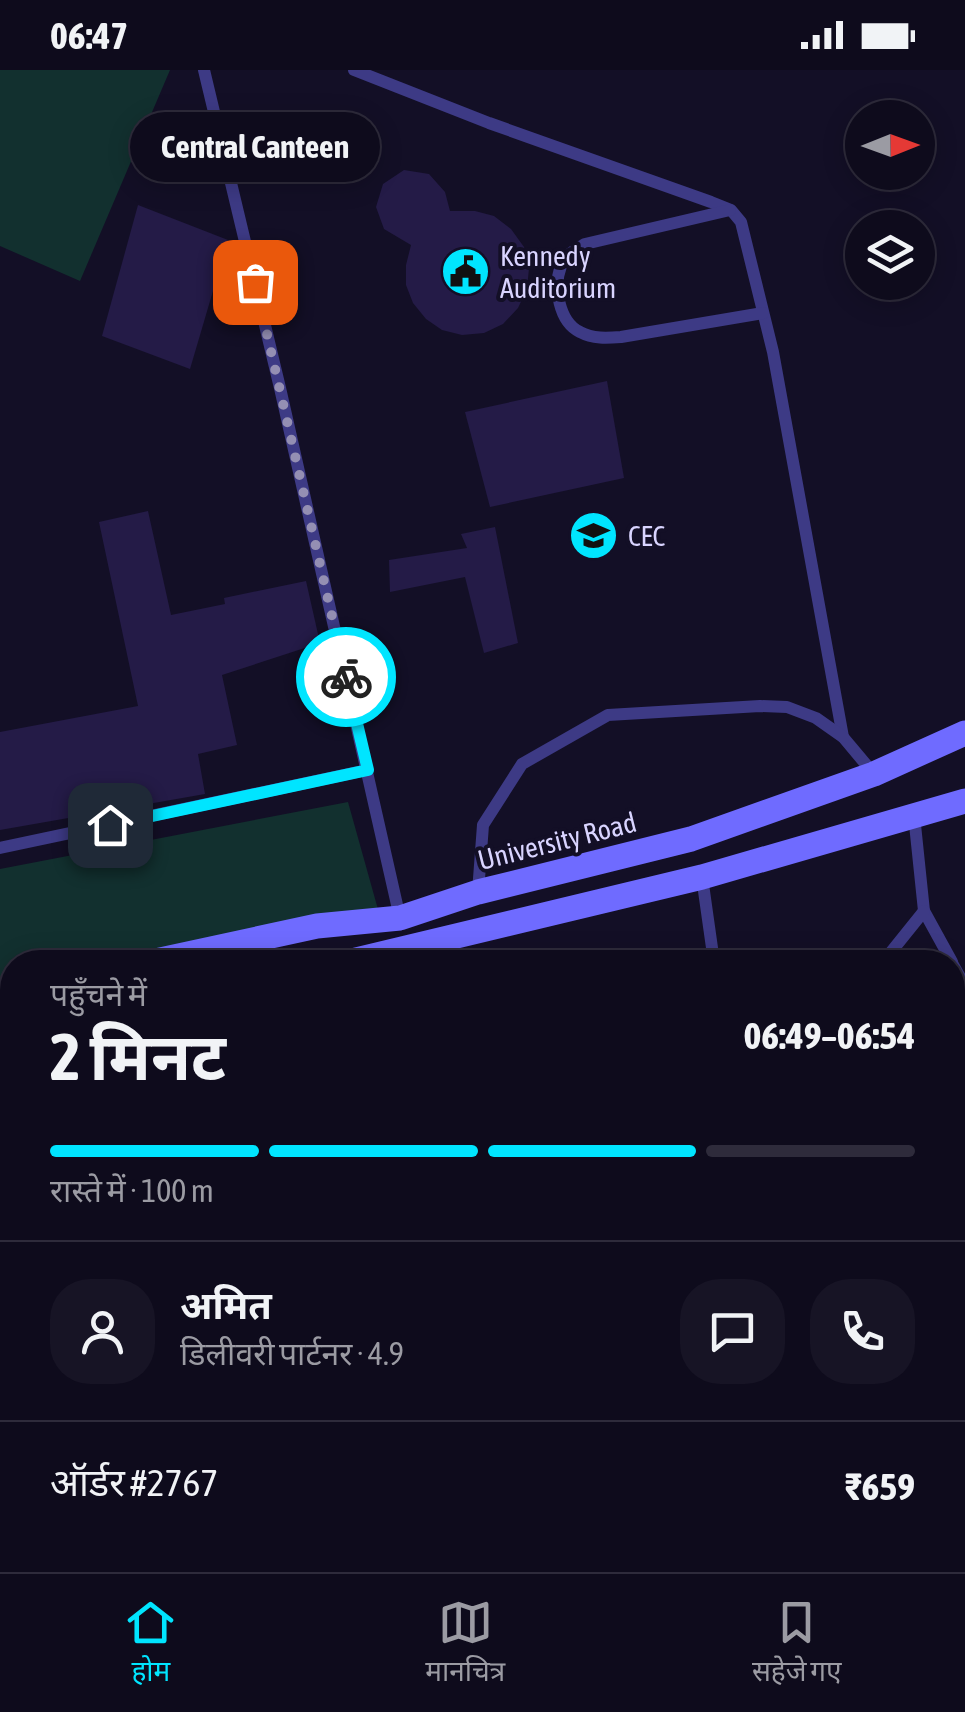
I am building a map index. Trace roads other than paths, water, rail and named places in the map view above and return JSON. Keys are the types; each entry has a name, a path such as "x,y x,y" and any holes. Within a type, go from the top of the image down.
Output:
{"main road":[{"name":"University Road","path":"207,950 316,926 400,918 478,892 690,839 874,774 965,733"},
{"path":"398,950 702,877 965,800"}],"lane":[{"path":"204,70 400,918"},
{"path":"354,70 731,210 741,222 763,313 843,736"},
{"path":"731,210 584,244 569,254 561,266 560,303 566,321 578,332 598,338 621,338 763,313"},
{"path":"478,892 484,825 522,764 608,715 787,707 816,718 843,736 874,774"},
{"path":"0,848 368,770"},
{"path":"914,816 924,911 945,950"},
{"path":"702,877 712,950"},
{"path":"892,950 924,911"}],"place":[{"name":"Kennedy Auditorium","path":"465,272"},
{"name":"Central Canteen","path":"255,282"},
{"name":"CEC","path":"593,536"}]}
